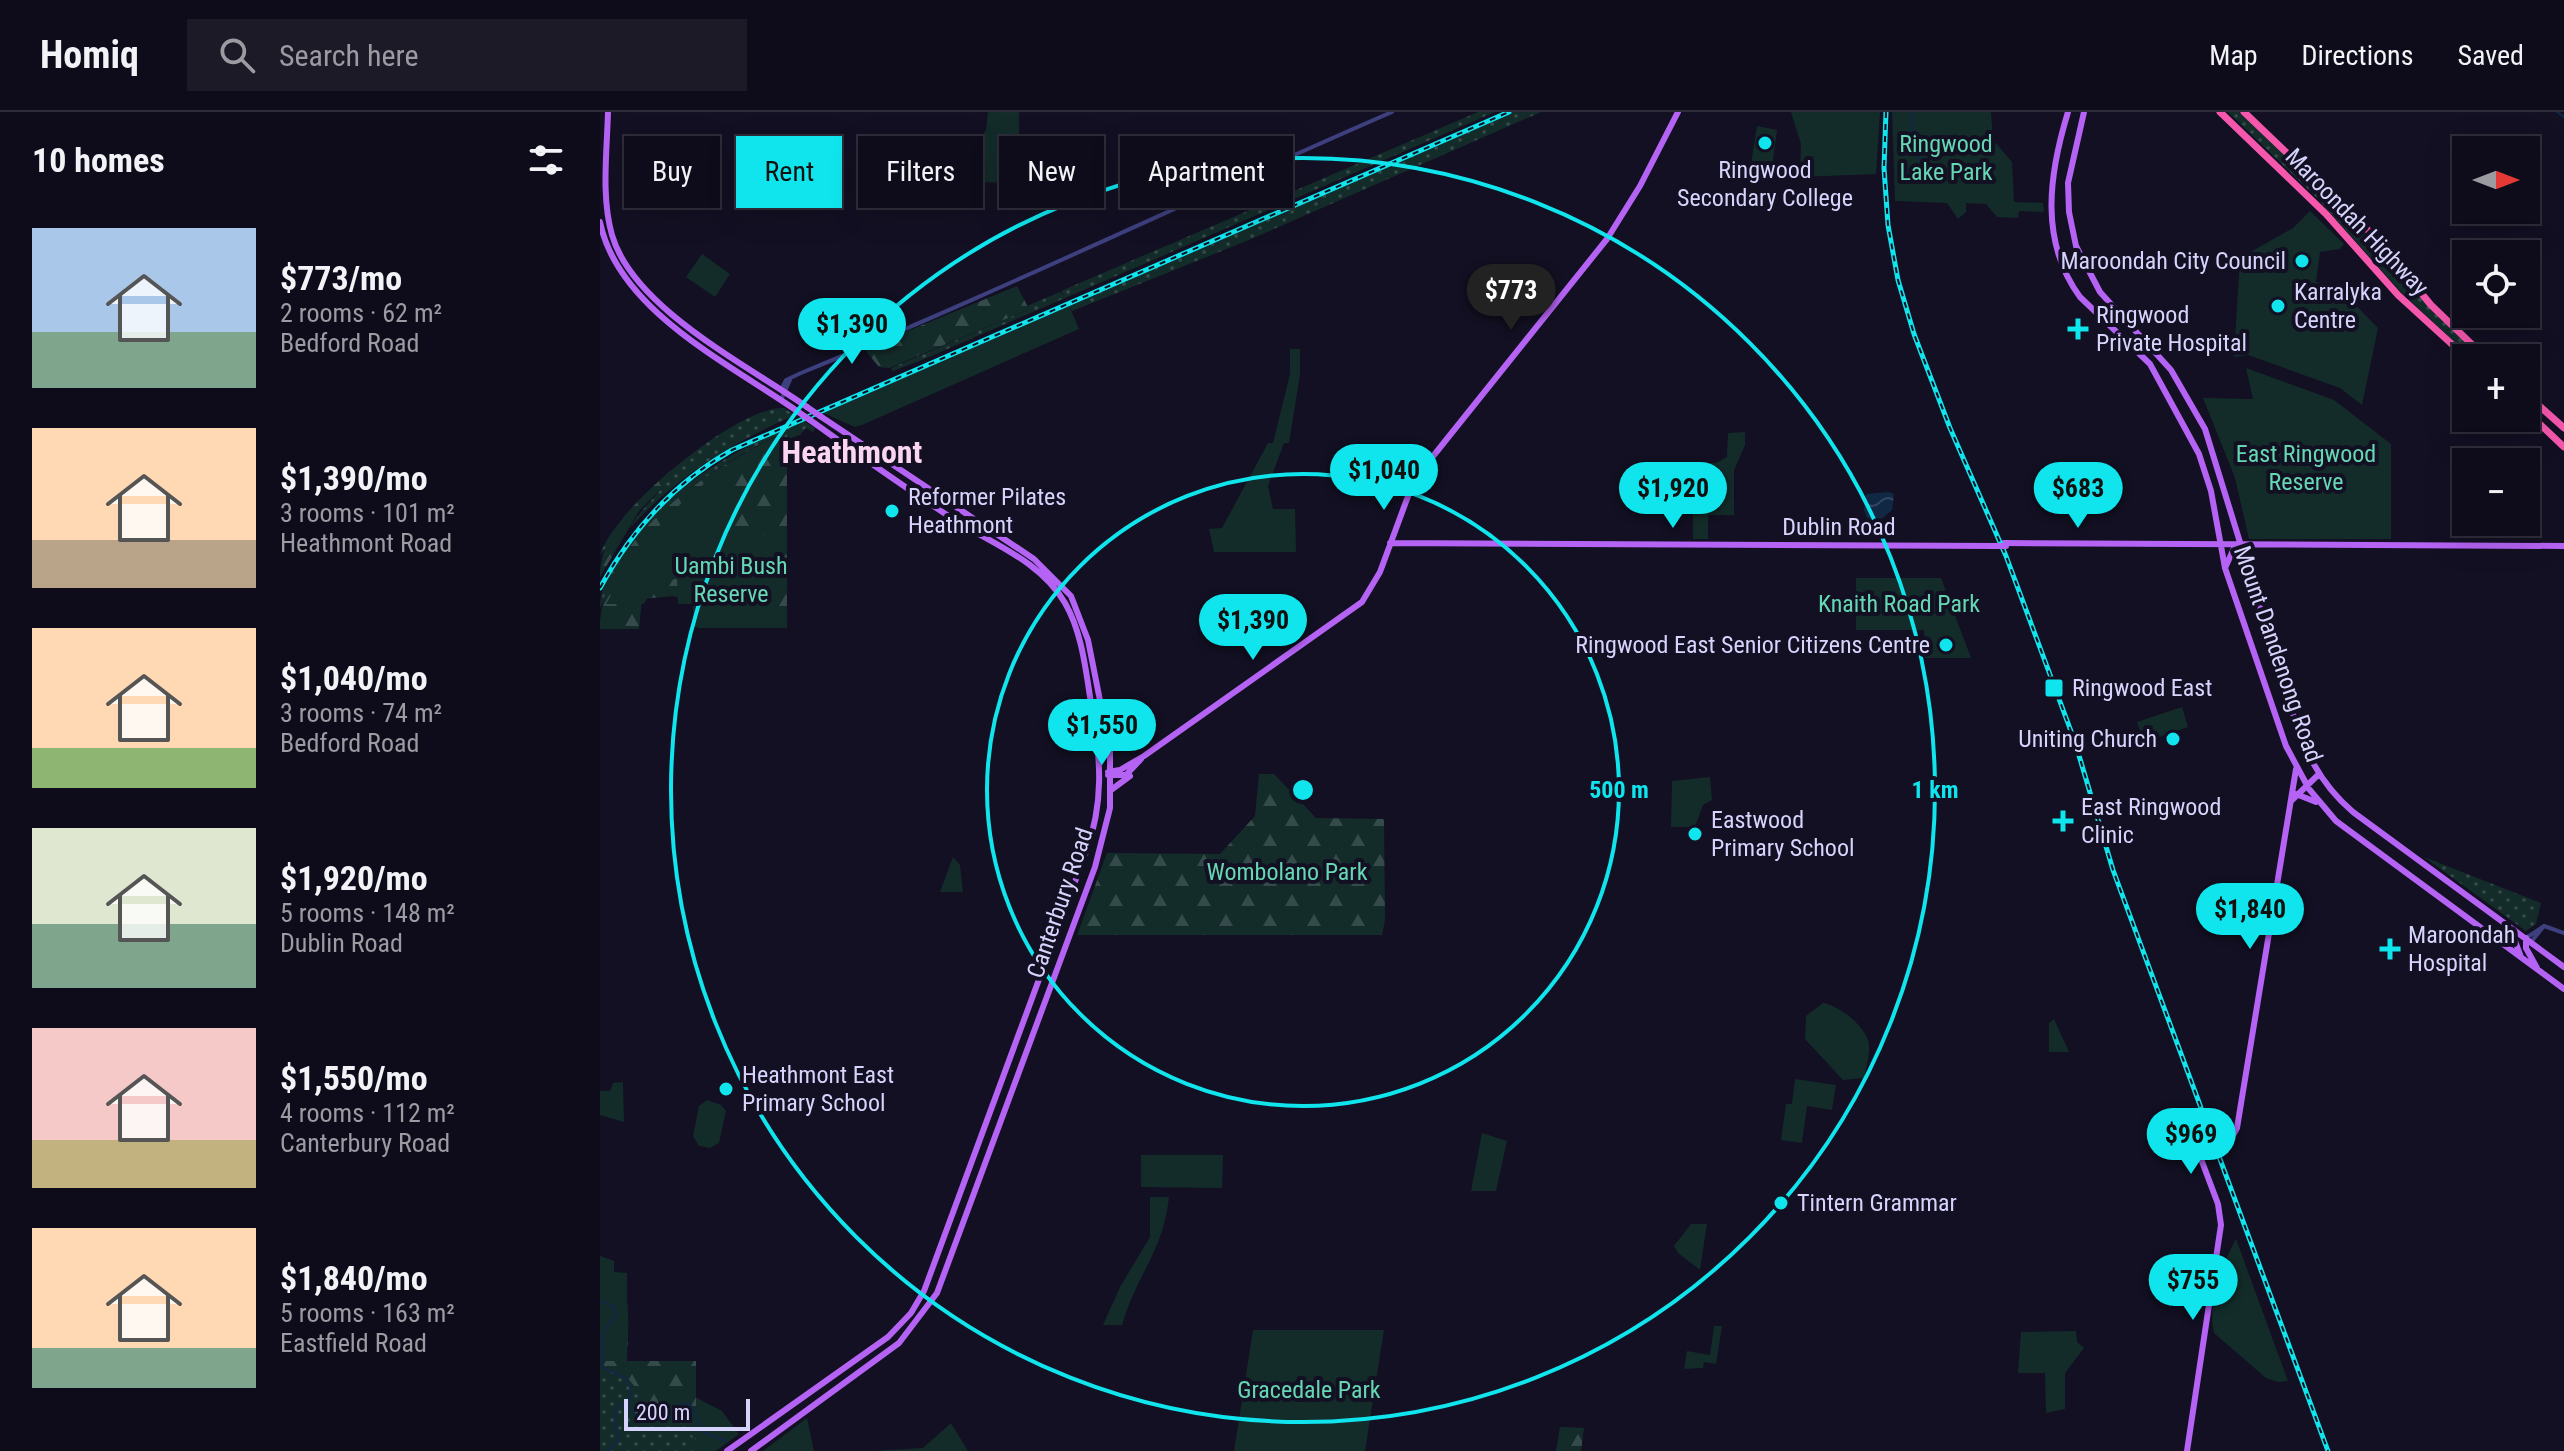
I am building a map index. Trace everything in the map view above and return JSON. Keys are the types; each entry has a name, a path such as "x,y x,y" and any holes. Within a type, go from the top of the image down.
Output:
{"highway":[{"name":"Maroondah Highway","path":"2220,112 2326,214 2398,295 2452,344"},
{"name":"Maroondah Highway","path":"2244,112 2375,237 2431,305 2471,344"},
{"path":"2540,407 2564,428"},
{"path":"2540,424 2564,447"}],"main road":[{"name":"Canterbury Road","path":"608,112 608,212 621,258 653,299 900,471 1034,559 1071,596 1088,640 1107,730 1111,790 1100,852 951,1261 930,1305 899,1343 751,1451"},
{"path":"1101,773 1111,774 1129,769 1355,609 1376,582 1414,480 1614,229 1678,112"},
{"name":"Mount Dandenong Road","path":"2068,112 2052,182 2055,246 2080,297 2137,350 2162,383 2204,468 2298,730 2319,774 2353,812 2510,928 2537,969 2564,989"},
{"name":"Mount Dandenong Road","path":"2084,112 2068,183 2069,212 2076,246 2100,292 2150,343 2174,375 2205,429 2238,527 2225,568 2296,769 2336,821 2455,909 2523,948 2564,967"},
{"name":"Canterbury Road","path":"600,222 612,259 635,293 657,313 958,522 1025,560 1048,580 1065,604 1082,653 1101,773 1093,832 924,1291 899,1326 727,1451"},
{"path":"723,360 729,353"},
{"path":"2162,383 2174,375"},
{"path":"826,430 827,421"},
{"path":"895,478 900,471"},
{"path":"958,522 963,513"},
{"path":"2225,568 2238,527"},
{"name":"Dublin Road","path":"1390,543 2564,546"},
{"path":"1107,730 1117,764 1129,769"},
{"path":"1111,790 1125,782 1129,769"},
{"path":"2187,1451 2221,1225 2218,1204 2198,1151 2232,1137 2237,1128 2296,769"},
{"path":"2294,793 2319,774"},
{"path":"2294,793 2320,804"},
{"path":"2455,887 2460,900 2455,909"},
{"path":"1039,978 1053,982"},
{"path":"963,1187 976,1193"},
{"path":"937,1259 951,1261"},
{"path":"799,1400 808,1411"}],"street":[{"path":"771,382 788,379 1007,286 1101,240 1392,112"},
{"path":"779,399 788,379"},
{"path":"2523,948 2542,928 2564,933"}],"green space":[{"path":"988,112 1019,112 1019,136 999,136 999,183 983,182 982,136 986,130"},
{"path":"1478,112 1495,112 1293,199 1293,191"},
{"path":"1513,112 1541,112 1249,240 1072,311 1069,305"},
{"path":"1791,112 1880,112 1876,174 1800,177 1801,144"},
{"name":"Ringwood Lake Park","path":"1892,112 1991,112 1993,140 2012,162 2014,202 2043,203 2044,212 2019,211 2018,218 1997,217 1986,204 1966,203 1966,212 1958,219 1947,203 1895,201"},
{"path":"2228,112 2239,112 2256,126 2376,244 2469,344 2457,344 2401,292 2316,197"},
{"path":"1757,126 1777,130 1772,167 1751,164"},
{"path":"1254,208 1273,208 922,360 893,371 891,368 1029,309 1027,306 1060,292 1064,296 1061,291"},
{"path":"2310,211 2344,244 2340,249 2320,252 2316,282 2338,287 2378,328 2362,405 2340,388 2248,355 2234,357 2240,258 2293,228"},
{"path":"702,254 730,274 715,297 686,277"},
{"path":"1017,286 1029,309 889,368 879,367 864,349"},
{"path":"1069,305 1079,329 862,425 855,427 821,412"},
{"path":"1290,349 1300,349 1300,375 1289,443 1284,443 1268,486 1273,509 1295,509 1296,552 1214,552 1209,529 1222,528 1268,443 1273,443 1290,374"},
{"name":"East Ringwood Reserve","path":"2246,368 2334,400 2391,444 2391,539 2249,539 2235,478 2203,398 2253,399"},
{"path":"784,408 795,415 706,462 667,492 630,528 670,473 600,555 628,513 679,464 737,424 763,412"},
{"path":"802,420 815,428 813,432 806,428 799,436 796,434 801,425 769,440 708,475 681,496 634,546 615,575 600,608 603,588 612,570 638,533 678,492 724,460"},
{"name":"Uambi Bush Reserve","path":"801,425 802,430 787,446 787,628 698,628 699,603 673,596 642,599 639,629 600,629 605,594 621,561 643,531 672,503 704,479"},
{"path":"1745,432 1745,445 1734,470 1734,515 1708,515 1708,539 1693,539 1693,464 1716,463 1727,457 1728,433"},
{"name":"Uambi Bush Reserve","path":"731,464 733,535 775,535 776,627 693,627 693,604 678,604 677,579 657,580 644,604 606,604 645,543 660,526 692,494"},
{"path":"671,470 666,484 639,511 600,577 602,561 614,531 634,505"},
{"name":"Knaith Road Park","path":"1856,578 1941,578 1971,658 1925,658 1924,630 1856,630"},
{"path":"2182,707 2188,727 2144,742 2137,722"},
{"name":"Wombolano Park","path":"1259,774 1274,774 1316,818 1384,819 1385,920 1382,935 1077,935 1107,853 1220,854 1255,816"},
{"path":"1710,777 1712,800 1703,805 1695,827 1671,827 1672,781"},
{"path":"953,857 960,865 963,892 940,892"},
{"path":"2424,857 2541,903 2536,924 2526,931"},
{"path":"1823,1003 1851,1018 1864,1031 1869,1053 1864,1078 1843,1080 1805,1039 1806,1016"},
{"path":"2054,1019 2069,1052 2049,1052 2049,1023"},
{"path":"1795,1079 1836,1085 1832,1110 1807,1106 1802,1143 1781,1140 1786,1104 1792,1104"},
{"path":"623,1082 624,1122 600,1115 600,1091 610,1091 613,1083"},
{"path":"707,1100 721,1105 726,1111 719,1143 710,1148 699,1146 693,1136 699,1106"},
{"path":"1482,1133 1507,1141 1496,1191 1471,1191"},
{"path":"1141,1155 1223,1155 1222,1188 1141,1187"},
{"path":"1150,1197 1169,1197 1161,1233 1122,1325 1103,1325 1120,1287 1150,1237"},
{"path":"1691,1224 1707,1224 1700,1270 1678,1253 1674,1246"},
{"path":"2236,1239 2288,1381 2266,1378 2214,1333 2214,1297"},
{"path":"600,1256 614,1261 612,1272 624,1290 628,1314 627,1361 696,1361 696,1398 722,1411 716,1432 703,1448 683,1425 645,1399 621,1370 600,1373"},
{"path":"600,1256 614,1261 614,1272 627,1273 627,1361 600,1361"},
{"path":"1714,1326 1722,1326 1716,1364 1704,1362 1703,1368 1684,1369 1687,1351 1710,1355"},
{"name":"Gracedale Park","path":"1253,1330 1384,1330 1365,1451 1234,1451"},
{"path":"2076,1331 2077,1342 2084,1348 2065,1373 2065,1409 2046,1413 2045,1373 2018,1373 2021,1332"},
{"path":"600,1361 696,1361 696,1451 600,1451"},
{"path":"696,1398 722,1411 739,1434 716,1451 696,1451"},
{"path":"807,1418 814,1451 763,1451"},
{"path":"951,1423 968,1451 873,1451 923,1448"},
{"path":"1560,1427 1584,1428 1581,1451 1556,1451"}],"water":[{"path":"1866,494 1894,494 1892,510 1879,521 1868,520 1864,510"}],"waterway":[{"path":"1911,112 1913,138"},
{"path":"2557,112 2564,117"},
{"path":"1915,143 1921,165 1933,183"},
{"path":"600,1301 613,1306 617,1314 603,1332 603,1368 625,1378 632,1391 629,1401 618,1407 614,1423 619,1440 608,1451"},
{"path":"629,1401 629,1409 639,1417 649,1413 671,1417 680,1405 690,1404 703,1432 726,1441"}],"railway":[{"path":"600,588 626,546 656,509 691,477 732,450 1509,112"},
{"path":"1886,112 1884,168 1888,225 1898,280 1914,334 1950,428 2006,556 2075,742 2113,870 2328,1451"}],"place":[{"name":"Ringwood Secondary College","path":"1765,143"},
{"name":"Maroondah City Council","path":"2302,261"},
{"name":"Karralyka Centre","path":"2278,306"},
{"name":"Ringwood Private Hospital","path":"2078,329"},
{"name":"Reformer Pilates Heathmont","path":"892,511"},
{"name":"Ringwood East Senior Citizens Centre","path":"1946,645"},
{"name":"Ringwood East","path":"2054,688"},
{"name":"Uniting Church","path":"2173,739"},
{"name":"East Ringwood Clinic","path":"2063,821"},
{"name":"Eastwood Primary School","path":"1695,834"},
{"name":"Maroondah Hospital","path":"2390,949"},
{"name":"Heathmont East Primary School","path":"726,1089"},
{"name":"Tintern Grammar","path":"1781,1203"}],"district":[{"name":"Heathmont","path":"852,452"}]}
